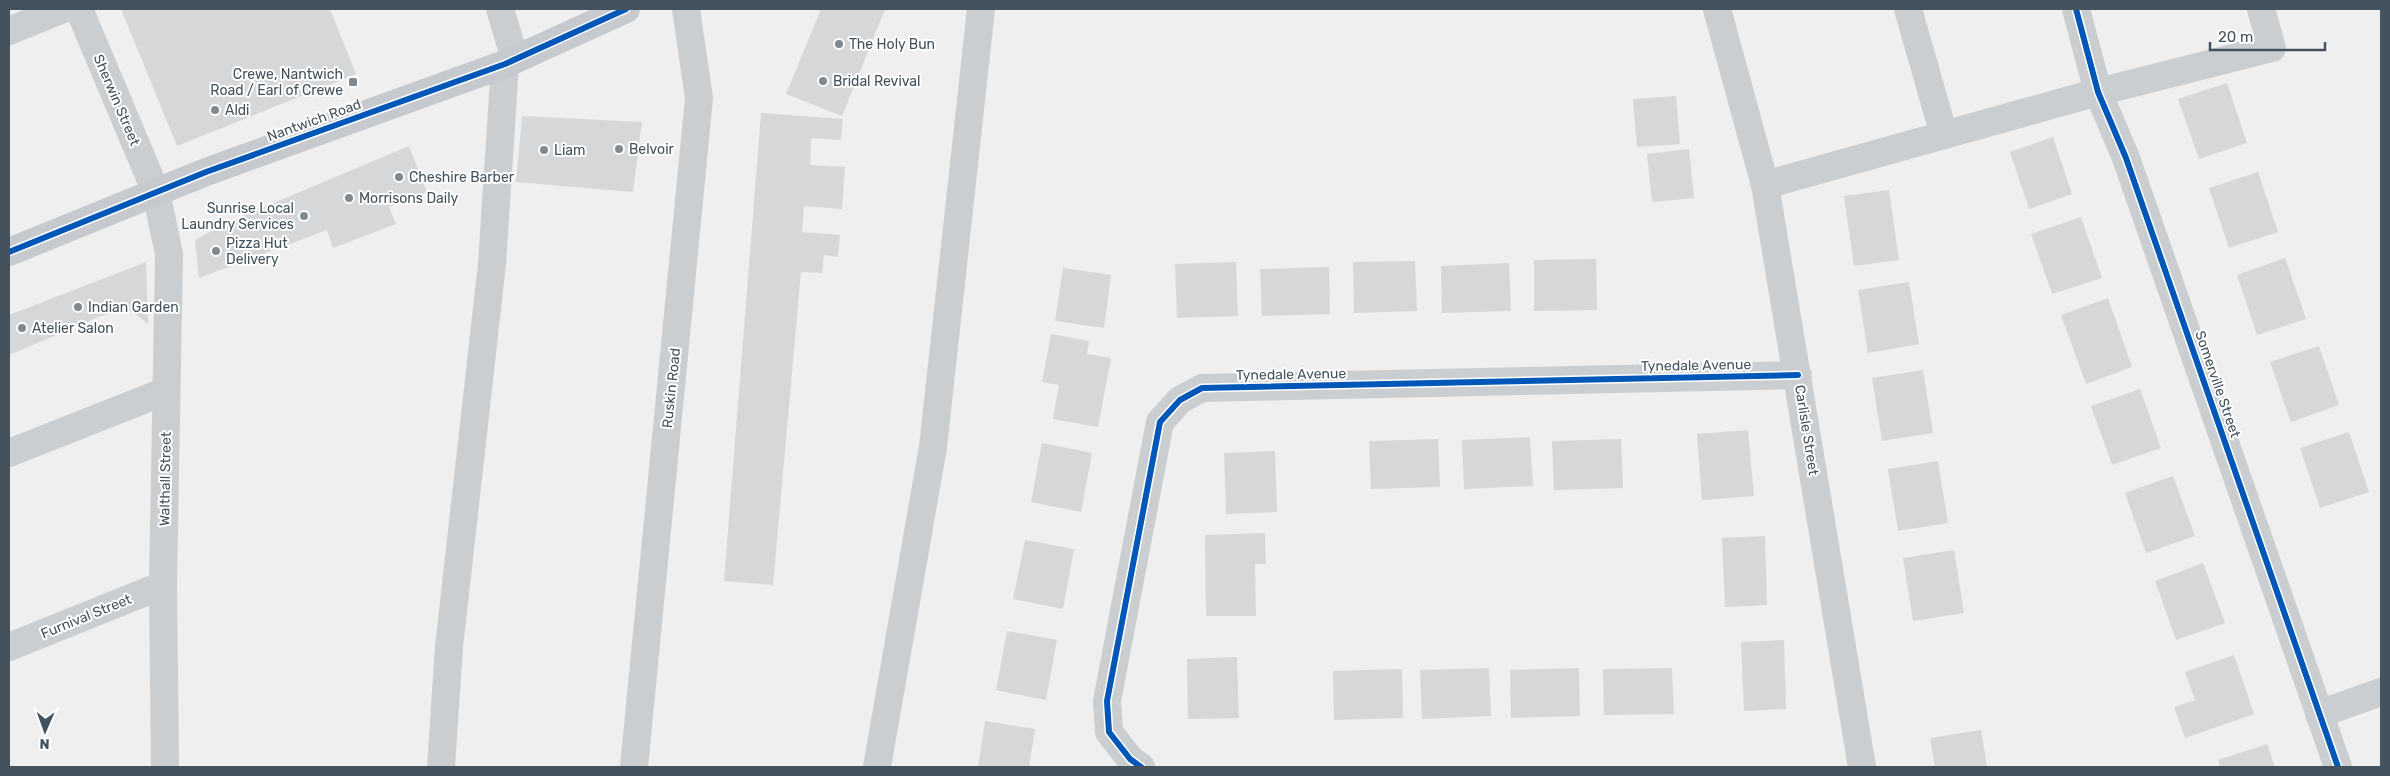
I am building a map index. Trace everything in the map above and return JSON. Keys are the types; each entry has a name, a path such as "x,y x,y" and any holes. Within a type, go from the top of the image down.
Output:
{"main road":[{"name":"Nantwich Road","path":"9,252 156,192 510,62 626,9"}],"street":[{"path":"9,31 63,9"},
{"name":"Sherwin Street","path":"79,9 156,192"},
{"path":"441,767 449,647 492,264 510,62 500,9"},
{"name":"Ruskin Road","path":"634,767 699,98 686,9"},
{"path":"877,767 933,447 981,9"},
{"name":"Carlisle Street","path":"1717,9 1765,185 1862,767"},
{"path":"1908,9 1944,135"},
{"name":"Somerville Street","path":"2076,9 2098,92 2126,158 2338,767"},
{"path":"1765,185 2098,92 2272,48 2261,9"},
{"name":"Walthall Street","path":"156,192 169,254 163,585 165,767"},
{"name":"Tynedale Avenue","path":"1141,767 1130,759 1109,732 1107,701 1160,422 1180,400 1202,388 1798,375"},
{"path":"9,452 166,391"},
{"name":"Furnival Street","path":"9,647 163,585"},
{"path":"2319,714 2381,692"}],"building":[{"name":"Aldi","path":"121,9 330,9 356,74 177,146"},
{"path":"821,9 885,9 842,116 786,94"},
{"path":"2227,83 2247,143 2199,159 2178,99"},
{"path":"1676,96 1680,144 1637,147 1633,99"},
{"path":"761,113 843,119 841,140 811,138 810,165 845,167 842,209 804,206 802,232 840,235 838,257 824,255 822,273 801,272 773,585 724,581"},
{"path":"522,116 642,122 633,192 516,182"},
{"path":"2053,137 2072,194 2029,209 2010,152"},
{"path":"409,146 427,192 389,207 396,224 333,248 327,230 199,278 195,240 226,223"},
{"path":"1689,149 1694,198 1652,202 1647,154"},
{"path":"2258,172 2278,232 2229,248 2209,188"},
{"path":"1889,190 1899,260 1854,266 1844,196"},
{"path":"2081,217 2102,278 2052,294 2031,234"},
{"path":"2285,258 2306,319 2257,335 2237,275"},
{"path":"1596,259 1597,310 1534,311 1534,260"},
{"path":"1415,261 1417,311 1354,313 1353,262"},
{"path":"146,262 148,324 130,310 101,316 9,355 9,315"},
{"path":"1236,262 1238,316 1177,318 1175,264"},
{"path":"1509,263 1511,311 1442,313 1441,266"},
{"path":"1329,267 1330,314 1262,316 1260,269"},
{"path":"1063,268 1111,275 1104,328 1055,321"},
{"path":"1909,282 1919,344 1868,353 1858,290"},
{"path":"2108,298 2132,367 2086,384 2061,315"},
{"path":"1051,334 1089,341 1087,354 1111,358 1098,427 1053,419 1059,385 1042,382"},
{"path":"2319,346 2339,405 2291,422 2270,362"},
{"path":"1923,370 1933,433 1882,441 1872,378"},
{"path":"2140,389 2161,448 2112,465 2091,406"},
{"path":"1748,430 1754,496 1702,500 1697,434"},
{"path":"2349,432 2369,492 2320,508 2300,448"},
{"path":"1530,437 1533,486 1464,489 1462,440"},
{"path":"1438,439 1440,487 1371,489 1369,441"},
{"path":"1621,439 1623,488 1554,490 1552,441"},
{"path":"1042,443 1092,453 1081,512 1031,502"},
{"path":"1275,451 1277,512 1226,514 1224,453"},
{"path":"1938,461 1948,523 1898,531 1888,469"},
{"path":"2173,476 2195,536 2146,553 2125,493"},
{"path":"1265,533 1266,564 1255,564 1256,616 1206,616 1205,535"},
{"path":"1765,536 1767,605 1725,607 1722,538"},
{"path":"1025,540 1074,549 1063,609 1013,599"},
{"path":"1954,550 1964,613 1913,621 1903,558"},
{"path":"2203,563 2225,623 2176,640 2155,581"},
{"path":"1007,631 1057,640 1046,700 996,690"},
{"path":"1784,640 1786,709 1744,711 1741,642"},
{"path":"2234,655 2254,714 2185,738 2174,707 2195,700 2185,672"},
{"path":"1237,657 1239,718 1188,719 1187,659"},
{"path":"1489,668 1491,716 1422,719 1420,670"},
{"path":"1579,668 1580,716 1511,718 1510,670"},
{"path":"1672,668 1674,714 1604,715 1603,669"},
{"path":"1402,669 1403,718 1334,720 1333,671"},
{"path":"985,721 1035,729 1029,767 978,767"},
{"path":"1981,730 1987,767 1935,767 1930,738"},
{"path":"2267,744 2275,767 2221,767 2218,760"}],"cycle path":[{"path":"9,252 206,172 505,64 626,9"},
{"path":"2076,9 2098,92 2126,158 2338,767"},
{"path":"1141,767 1130,759 1109,732 1107,701 1160,422 1180,400 1202,388 1798,375"}],"place":[{"name":"The Holy Bun","path":"839,44"},
{"name":"Bridal Revival","path":"823,81"},
{"name":"Crewe, Nantwich Road / Earl of Crewe","path":"353,82"},
{"name":"Aldi","path":"215,110"},
{"name":"Belvoir","path":"619,149"},
{"name":"Liam","path":"544,150"},
{"name":"Cheshire Barber","path":"399,177"},
{"name":"Morrisons Daily","path":"349,198"},
{"name":"Sunrise Local Laundry Services","path":"304,216"},
{"name":"Pizza Hut Delivery","path":"216,251"},
{"name":"Indian Garden","path":"78,307"},
{"name":"Atelier Salon","path":"22,328"}]}
